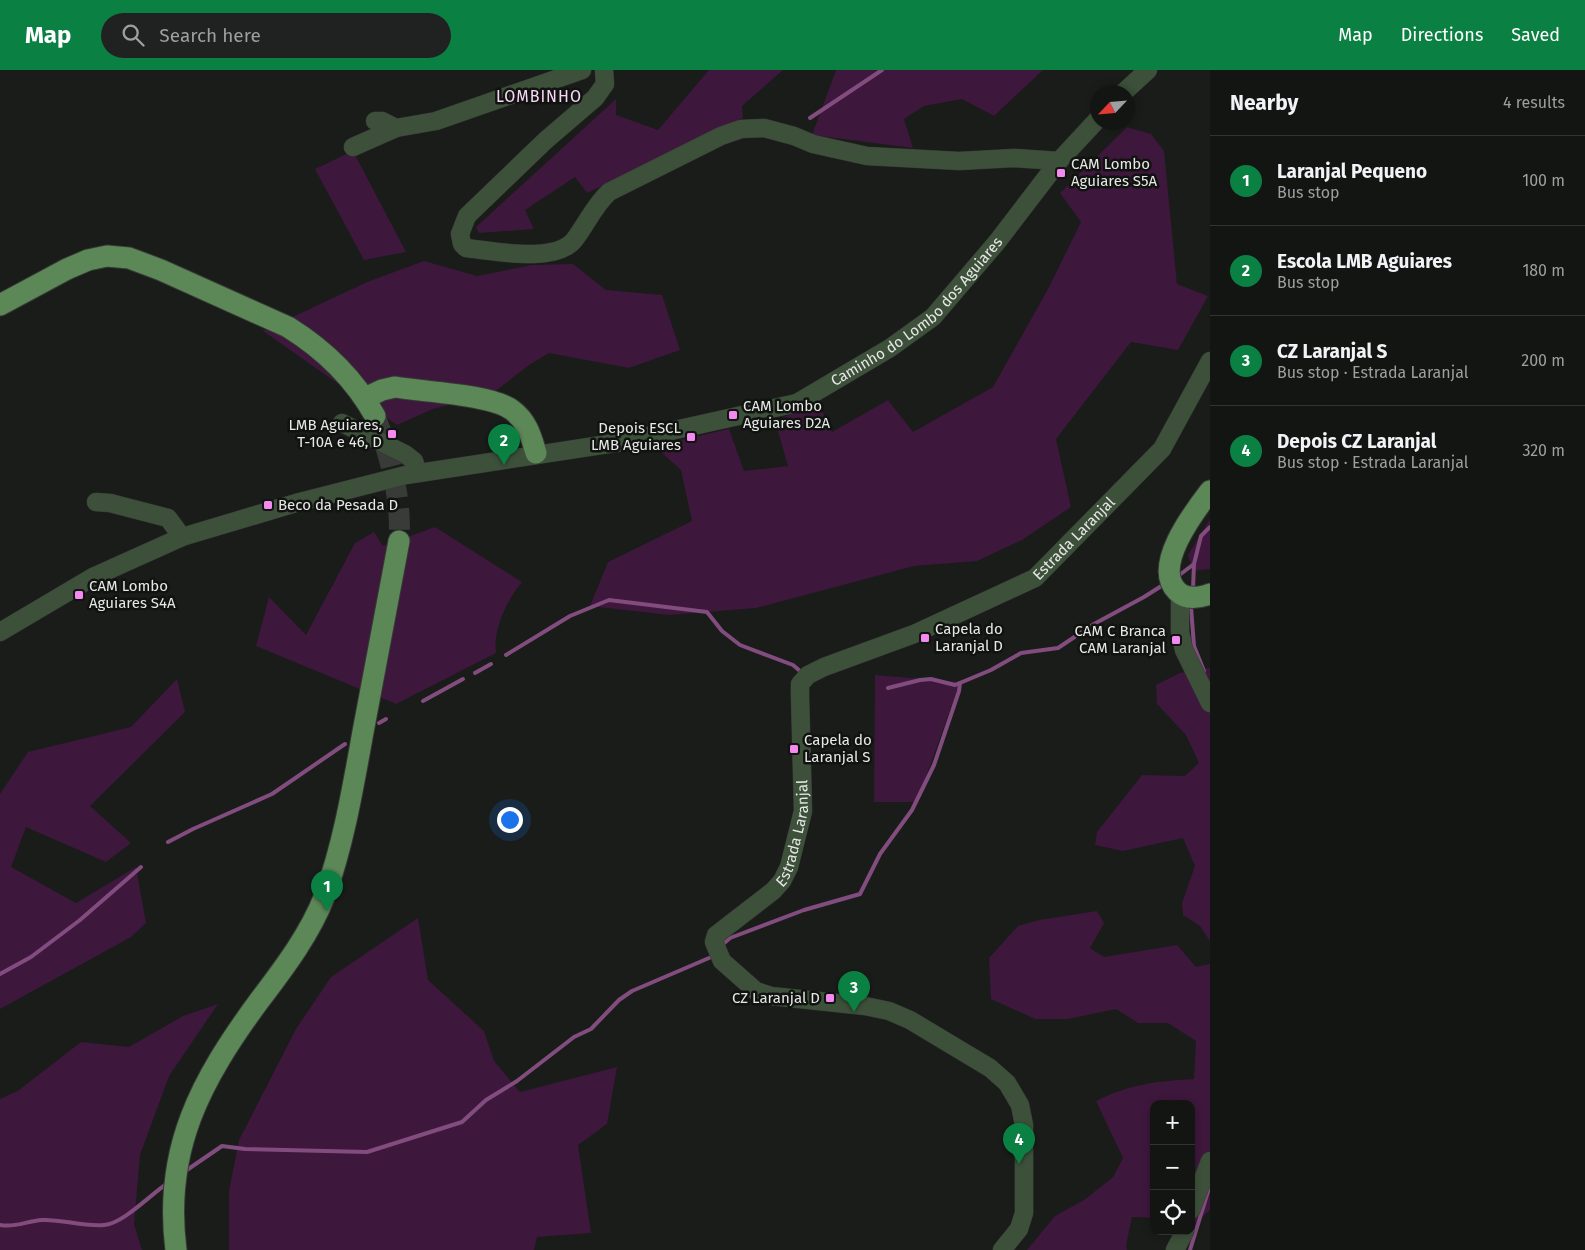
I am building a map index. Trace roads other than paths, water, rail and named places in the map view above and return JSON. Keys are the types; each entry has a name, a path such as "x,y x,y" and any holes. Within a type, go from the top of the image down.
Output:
{"main road":[{"path":"0,305 88,260 107,256 128,258 194,285 304,337 338,365 370,407 394,387 498,402 512,410 525,423 530,430 536,453"},
{"path":"1210,490 1192,515 1169,564 1172,582 1180,594 1194,598 1210,594"},
{"path":"176,1250 174,1193 185,1132 206,1080 245,1020 298,946 316,914 330,880 347,818 399,541"}],"street":[{"path":"353,147 396,128 436,121 582,70"},
{"path":"604,70 604,84 595,98 546,140 467,216 460,234 462,244 466,248 538,254 554,253 566,248 574,240 598,202 609,192 721,136 742,129 764,128 794,136 813,144 867,156 959,161 1014,158 1059,161"},
{"path":"1132,85 1148,70"},
{"path":"375,121 389,123 396,128"},
{"name":"Caminho do Lombo dos Aguiares","path":"0,632 93,577 182,537 367,483 536,453 638,439 797,403 890,348 933,318 997,242 1059,161 1090,128"},
{"name":"Estrada Laranjal","path":"1002,1250 1019,1230 1024,1213 1024,1125 1020,1105 1007,1083 990,1068 910,1020 889,1012 864,1006 771,996 756,991 722,961 714,942 716,935 782,882 789,867 803,811 800,684 808,675 824,667 914,634 1035,578 1162,449 1210,361"},
{"path":"342,422 405,454 414,461 418,473"},
{"path":"96,502 110,503 168,518 182,537"},
{"path":"1180,594 1180,632 1184,650 1210,702"},
{"path":"1195,1200 1210,1161"},
{"path":"1175,1250 1183,1235"}],"waterway":[{"path":"810,118 882,70"},
{"path":"1178,576 1194,564 1201,536 1210,527"},
{"path":"1193,589 1194,564"},
{"path":"888,688 931,679 955,685 991,670 1021,653 1058,648 1094,624 1163,585"},
{"path":"506,655 570,616 609,600 707,612 722,631 740,645 793,665 800,671"},
{"path":"1191,607 1194,646 1204,671"},
{"path":"475,673 491,664"},
{"path":"423,701 463,679"},
{"path":"722,945 730,938 804,910 860,894 880,854 912,810 934,765 960,683"},
{"path":"379,723 386,719"},
{"path":"168,842 272,794 345,744"},
{"path":"0,974 31,957 80,920 141,867"},
{"path":"184,1172 222,1146 245,1149 367,1152 462,1122 486,1100 517,1081 574,1037 591,1029 619,1000 632,991 709,958"},
{"path":"0,1225 11,1226 42,1220 104,1225 112,1223 128,1214 168,1183"},
{"path":"1190,1250 1210,1185"}],"tunnel":[{"path":"375,416 386,446 394,477 399,509 399,541"}],"place":[{"name":"CAM Lombo Aguiares S5A","path":"1061,173"},
{"name":"CAM Lombo Aguiares D2A","path":"733,415"},
{"name":"LMB Aguiares, T-10A e 46, D","path":"392,434"},
{"name":"Depois ESCL LMB Aguiares","path":"691,437"},
{"name":"Escola LMB Aguiares","path":"504,465"},
{"name":"Beco da Pesada D","path":"268,505"},
{"name":"CAM Lombo Aguiares S4A","path":"79,595"},
{"name":"Capela do Laranjal D","path":"925,638"},
{"name":"CAM C Branca CAM Laranjal","path":"1176,640"},
{"name":"Capela do Laranjal S","path":"794,749"},
{"name":"Laranjal Pequeno","path":"327,911"},
{"name":"CZ Laranjal D","path":"830,998"},
{"name":"CZ Laranjal S","path":"854,1012"},
{"name":"Depois CZ Laranjal","path":"1019,1164"}],"district":[{"name":"LOMBINHO","path":"539,96"}]}
